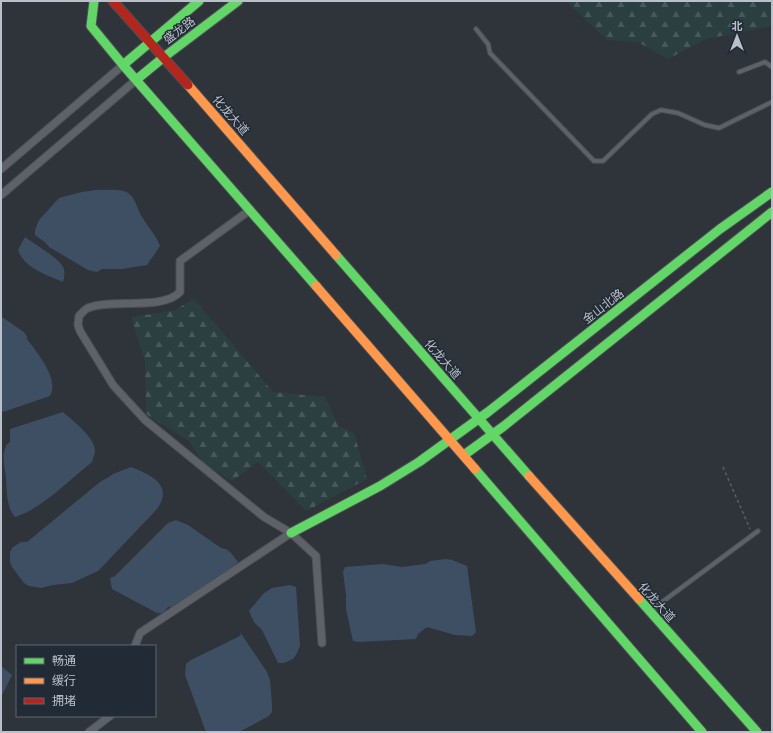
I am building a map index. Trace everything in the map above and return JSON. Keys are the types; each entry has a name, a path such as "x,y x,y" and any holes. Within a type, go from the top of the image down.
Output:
{"main road":[{"name":"化龙大道","path":"113,1 164,57 478,418 757,732"},
{"name":"盛龙路","path":"122,65 199,1"},
{"name":"盛龙路","path":"136,80 238,1"},
{"path":"92,5 91,26 122,65 464,455 702,732"},
{"name":"金山北路","path":"291,533 409,468 450,440 488,412 720,229 772,192"},
{"path":"464,455 493,435 772,212"}],"street":[{"path":"1,170 122,65"},
{"path":"1,195 136,80"},
{"path":"250,210 180,261 180,292 175,297 160,302 87,308 79,316 78,325 80,331 112,385 145,420 264,517 291,533 316,556 322,643"},
{"path":"135,645 140,633 291,533"},
{"path":"89,732 109,717"}],"lane":[{"path":"476,30 488,44 490,53 594,161 603,161 652,114 661,110 678,113 705,125 719,128 772,102"},
{"path":"739,72 765,62 772,67"},
{"path":"650,611 758,531"}],"path":[{"path":"723,467 752,535"}],"green space":[{"path":"566,1 772,1 772,26 706,39 668,59 638,42 607,40"},
{"path":"194,299 273,392 325,397 338,426 354,433 367,479 306,511 258,462 232,481 204,464 189,441 146,414 145,361 131,317 173,311"}],"water":[{"path":"96,190 124,191 131,195 142,217 160,246 147,265 122,269 102,269 97,272 88,270 49,247 35,235 35,230 39,220 59,198"},
{"path":"25,237 53,256 62,265 64,269 63,282 43,274 25,262 18,250"},
{"path":"2,317 24,332 28,338 26,338 46,366 52,382 50,396 3,412 1,409"},
{"path":"63,412 83,430 92,441 95,452 92,462 46,500 36,507 15,517 8,503 4,462 6,446 10,442 10,429"},
{"path":"131,467 152,477 162,487 162,501 157,509 98,571 72,583 41,588 29,586 24,583 10,562 10,552 13,547 21,542 27,542 100,482 113,474"},
{"path":"176,520 188,525 221,548 226,549 238,562 196,597 177,606 168,607 163,613 157,613 112,589 110,578 115,576 168,523"},
{"path":"446,559 467,566 476,632 472,636 455,635 427,627 418,634 416,639 353,641 346,609 343,572 345,567 383,564 402,567"},
{"path":"290,585 296,587 300,646 293,659 284,663 278,663 262,630 254,622 249,611 263,594 272,588"},
{"path":"240,632 267,672 270,680 272,712 269,716 239,732 206,732 185,675 186,664 191,660 236,638 241,635"},
{"path":"1,666 12,675 1,697"}],"traffic: fast":[{"path":"94,1 91,26 123,65 316,286"},
{"path":"123,65 199,1"},
{"path":"136,80 238,1"},
{"path":"291,533 380,486 419,462 488,412 720,229 772,192"},
{"path":"464,455 504,426 772,212"},
{"path":"336,255 529,476"},
{"path":"475,469 702,732"},
{"path":"639,599 757,732"}],"traffic: slow":[{"path":"188,85 336,255"},
{"path":"316,286 475,469"},
{"path":"529,476 639,599"}],"traffic: jam":[{"path":"113,1 188,85"}]}
